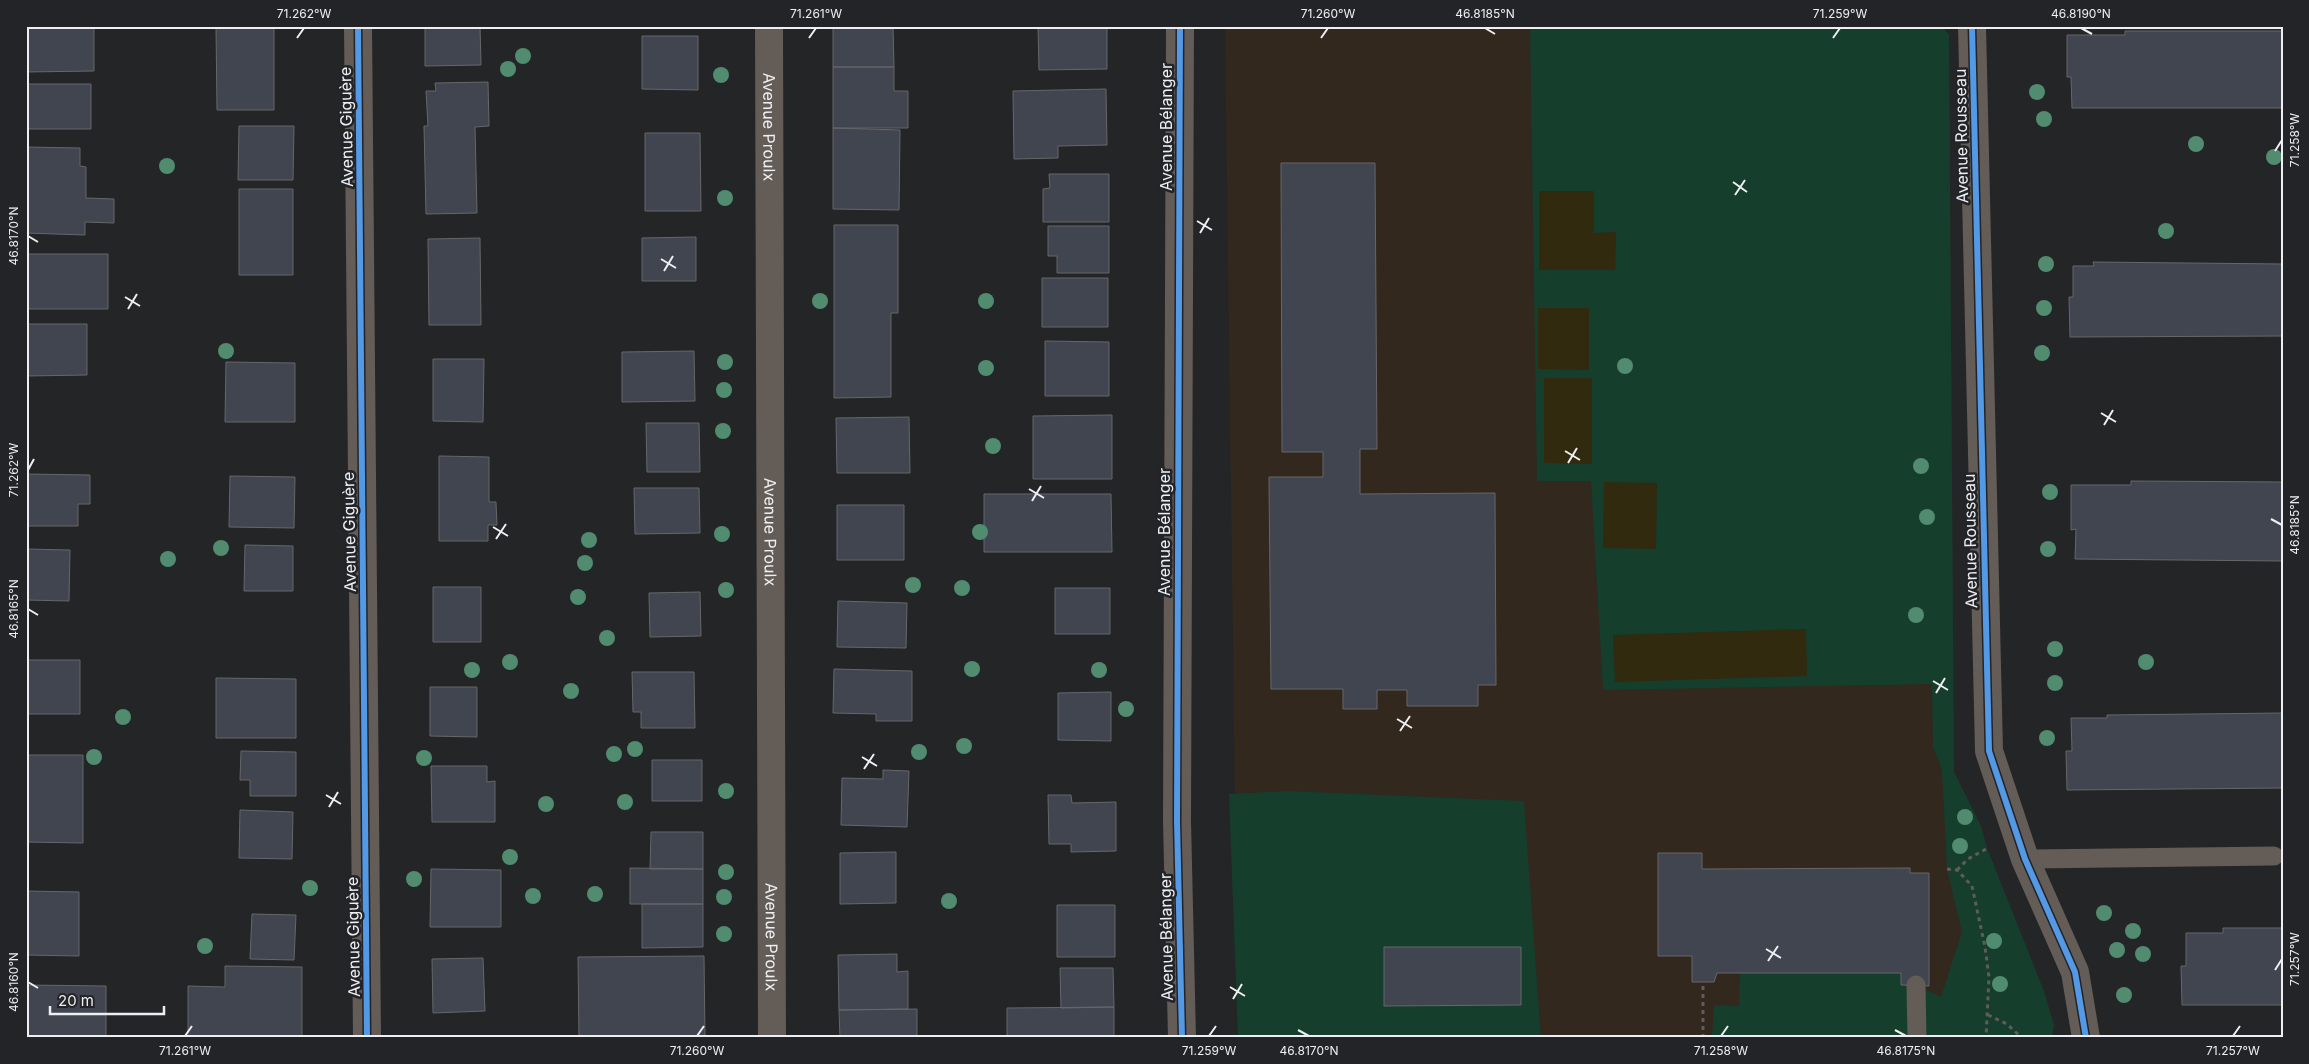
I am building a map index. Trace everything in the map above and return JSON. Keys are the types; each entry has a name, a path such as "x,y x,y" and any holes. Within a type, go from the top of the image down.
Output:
{"street":[{"name":"Avenue Giguère","path":"358,26 367,1038"},
{"name":"Avenue Proulx","path":"769,26 772,1038"},
{"name":"Avenue Bélanger","path":"1180,26 1177,821 1182,1038"},
{"name":"Avenue Rousseau","path":"1972,26 1989,751 2025,859 2075,972 2086,1038"}],"lane":[{"path":"2025,859 2274,856"},
{"path":"1916,985 1917,1038"}],"path":[{"path":"1956,870 1968,859 1987,848"},
{"path":"1947,869 1956,870 1972,886 1985,947 1989,977 1986,1038"},
{"path":"1703,983 1703,1038"},
{"path":"1988,1015 2007,1024 2022,1038"}],"shaded area":[{"path":"1225,26 1942,26 1949,35 1954,772 1981,826 2052,1038 1238,1038"}],"green space":[{"path":"1530,26 1942,26 1949,35 1954,772 1981,826 1987,848 2044,991 2054,1025 2052,1038 1712,1038 1714,1005 1739,1006 1740,973 1901,973 1901,985 1916,985 1941,997 1962,932 1947,869 1942,770 1933,747 1932,684 1603,690 1591,481 1537,481"},
{"path":"1287,791 1524,801 1541,1038 1238,1038 1229,794"}],"sand":[{"path":"1539,191 1594,191 1594,233 1616,232 1615,270 1539,270"},
{"path":"1538,308 1589,308 1589,370 1538,369"},
{"path":"1544,378 1592,378 1592,464 1544,463"},
{"path":"1604,482 1657,483 1656,549 1603,548"},
{"path":"1806,629 1807,676 1615,682 1613,635"}],"building":[{"path":"26,26 94,26 94,71 26,72"},
{"path":"216,26 274,26 274,110 217,110"},
{"path":"425,26 480,26 481,65 425,66"},
{"path":"833,26 893,26 894,67 833,67"},
{"path":"1038,26 1107,26 1107,69 1039,70"},
{"path":"2125,31 2283,31 2283,108 2072,108 2071,77 2067,77 2067,35 2125,35"},
{"path":"642,36 698,36 698,90 642,89"},
{"path":"833,67 894,67 894,91 908,91 908,128 833,128"},
{"path":"488,82 489,126 475,127 477,213 426,214 424,126 428,126 426,91 436,91 435,83"},
{"path":"26,84 91,84 91,129 26,129"},
{"path":"1106,89 1107,145 1058,146 1058,158 1014,159 1013,91"},
{"path":"239,126 294,126 293,180 238,180"},
{"path":"833,128 900,130 899,210 833,209"},
{"path":"645,133 700,133 701,211 645,211"},
{"path":"26,147 80,148 80,166 86,167 86,198 114,199 114,223 85,222 85,235 26,233"},
{"path":"1281,163 1375,163 1377,449 1360,449 1360,494 1495,493 1496,685 1478,685 1478,706 1407,706 1407,690 1377,690 1377,709 1343,709 1343,689 1271,689 1269,477 1323,477 1323,452 1282,452"},
{"path":"1049,174 1109,174 1109,222 1043,222 1043,189 1050,188"},
{"path":"239,189 293,189 293,275 239,275"},
{"path":"834,225 898,225 898,313 891,313 891,397 834,398"},
{"path":"1048,226 1109,226 1109,273 1057,273 1057,256 1048,256"},
{"path":"696,237 696,281 642,281 642,238"},
{"path":"480,238 481,325 429,325 428,239"},
{"path":"26,254 108,254 108,309 26,309"},
{"path":"2093,262 2283,264 2283,336 2070,337 2069,297 2073,297 2073,266 2094,266"},
{"path":"1042,278 1108,278 1108,327 1042,327"},
{"path":"26,324 87,324 87,375 26,376"},
{"path":"1045,341 1109,342 1109,396 1045,396"},
{"path":"694,351 695,401 622,402 622,352"},
{"path":"433,359 484,359 483,422 433,421"},
{"path":"226,362 295,363 295,422 225,422"},
{"path":"1112,415 1112,479 1033,479 1033,416"},
{"path":"909,417 910,473 837,473 836,418"},
{"path":"646,423 699,423 700,472 647,472"},
{"path":"439,456 489,457 489,502 496,502 497,525 488,525 488,541 439,541"},
{"path":"26,474 90,475 90,504 78,504 78,526 26,526"},
{"path":"230,476 295,477 294,528 229,527"},
{"path":"2131,481 2283,482 2283,561 2075,559 2076,529 2071,530 2071,485 2131,485"},
{"path":"634,488 699,488 700,533 635,534"},
{"path":"984,494 1111,494 1112,552 984,552"},
{"path":"837,505 904,505 904,560 837,560"},
{"path":"245,545 293,546 293,591 244,591"},
{"path":"26,549 70,550 69,601 26,600"},
{"path":"433,587 481,587 481,642 433,642"},
{"path":"1055,588 1110,588 1110,634 1055,634"},
{"path":"700,592 701,636 650,637 649,593"},
{"path":"838,601 907,603 906,648 837,647"},
{"path":"26,660 80,660 80,714 26,714"},
{"path":"834,669 912,671 912,721 876,721 876,714 833,713"},
{"path":"632,672 694,672 695,728 641,728 641,712 633,712"},
{"path":"216,678 296,679 296,738 216,738"},
{"path":"430,687 477,687 477,737 430,736"},
{"path":"1111,692 1111,741 1058,740 1058,693"},
{"path":"2283,713 2283,788 2067,790 2066,751 2072,751 2071,718 2107,718 2107,715"},
{"path":"241,751 296,752 296,796 250,796 250,780 240,780"},
{"path":"26,755 83,755 83,843 26,842"},
{"path":"652,760 702,760 702,801 652,801"},
{"path":"431,766 487,766 487,782 495,781 495,822 432,822"},
{"path":"883,770 909,771 907,827 841,825 842,778 883,779"},
{"path":"1048,795 1071,795 1072,803 1116,802 1116,851 1071,852 1071,844 1049,844"},
{"path":"240,810 293,812 292,859 239,858"},
{"path":"651,832 703,832 703,869 650,869"},
{"path":"896,852 896,903 840,904 840,853"},
{"path":"1658,853 1702,853 1702,869 1910,868 1910,873 1929,873 1929,986 1901,985 1901,973 1717,973 1714,982 1692,982 1692,956 1658,956"},
{"path":"630,868 703,869 703,904 630,904"},
{"path":"431,869 501,870 501,927 430,927"},
{"path":"26,891 79,892 79,956 26,955"},
{"path":"642,904 703,904 703,947 642,948"},
{"path":"1057,905 1115,905 1115,957 1057,957"},
{"path":"252,914 296,915 294,960 250,959"},
{"path":"2223,928 2283,928 2283,1005 2182,1005 2181,966 2186,966 2186,933 2223,933"},
{"path":"1384,947 1521,947 1521,1005 1384,1006"},
{"path":"897,954 897,972 908,971 908,1009 839,1010 838,955"},
{"path":"704,956 705,1038 579,1038 578,957"},
{"path":"483,958 485,1011 433,1013 432,959"},
{"path":"225,966 302,967 302,1038 188,1038 188,986 225,987"},
{"path":"1060,968 1113,968 1114,1007 1061,1008"},
{"path":"26,985 106,986 106,1038 26,1038"},
{"path":"1114,1007 1114,1038 1007,1038 1007,1008"},
{"path":"917,1009 917,1038 840,1038 839,1010"}],"cycle path":[{"path":"358,26 367,1038"},
{"path":"1180,26 1177,821 1182,1038"},
{"path":"1972,26 1989,751 2025,859 2075,972 2086,1038"}]}
